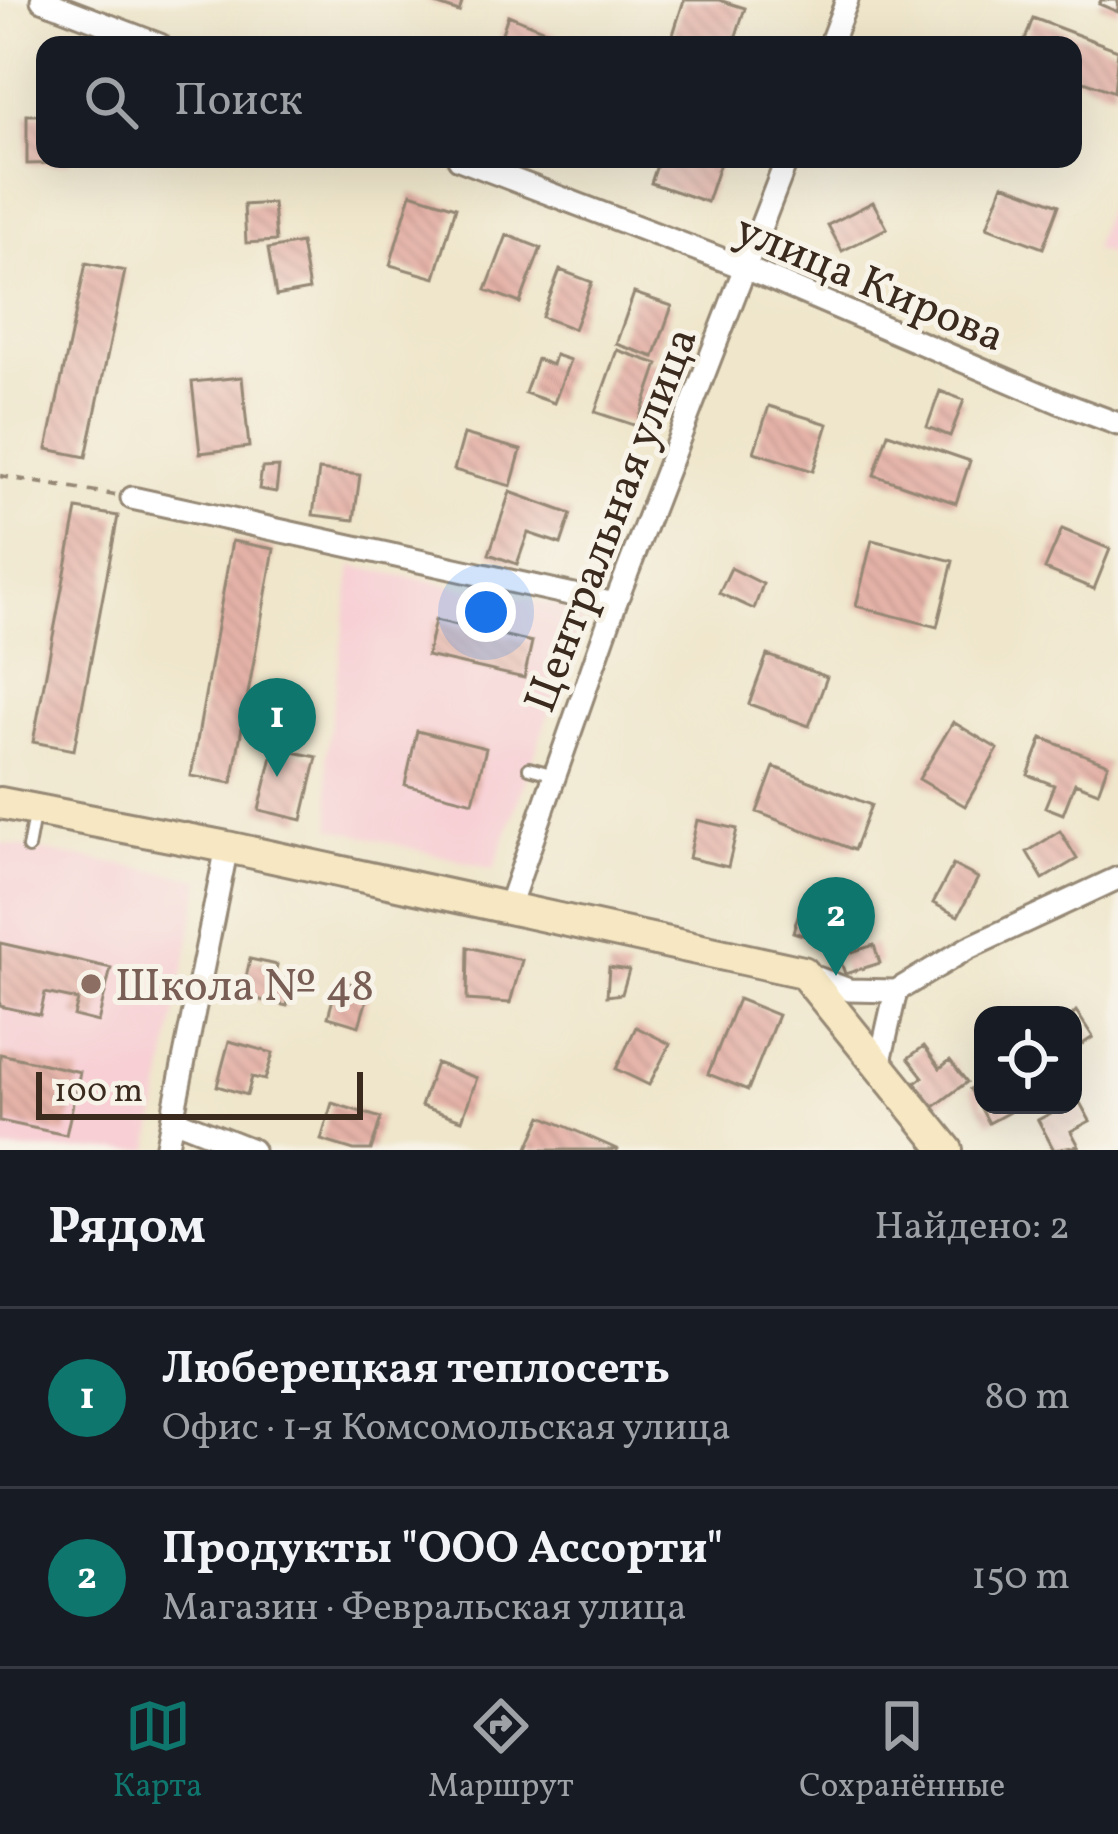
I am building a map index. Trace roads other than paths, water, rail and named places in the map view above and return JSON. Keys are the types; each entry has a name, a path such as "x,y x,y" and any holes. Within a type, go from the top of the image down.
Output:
{"main road":[{"path":"0,803 803,972 947,1150"}],"street":[{"path":"42,0 136,36"},
{"path":"833,36 847,0"},
{"name":"улица Кирова","path":"483,168 746,268 1118,424"},
{"name":"Центральная улица","path":"508,909 615,604 784,168"},
{"path":"132,498 615,604"},
{"path":"166,1150 227,848"},
{"path":"803,972 849,990 896,991 968,948 1118,878"},
{"path":"879,1066 896,991"},
{"path":"173,1119 252,1150"}],"lane":[{"path":"530,768 555,775"},
{"path":"28,848 35,810"}],"place":[{"name":"Люберецкая теплосеть","path":"277,777"},
{"name":"Продукты \"ООО Ассорти\"","path":"836,976"},
{"name":"Школа № 48","path":"91,984"}]}
